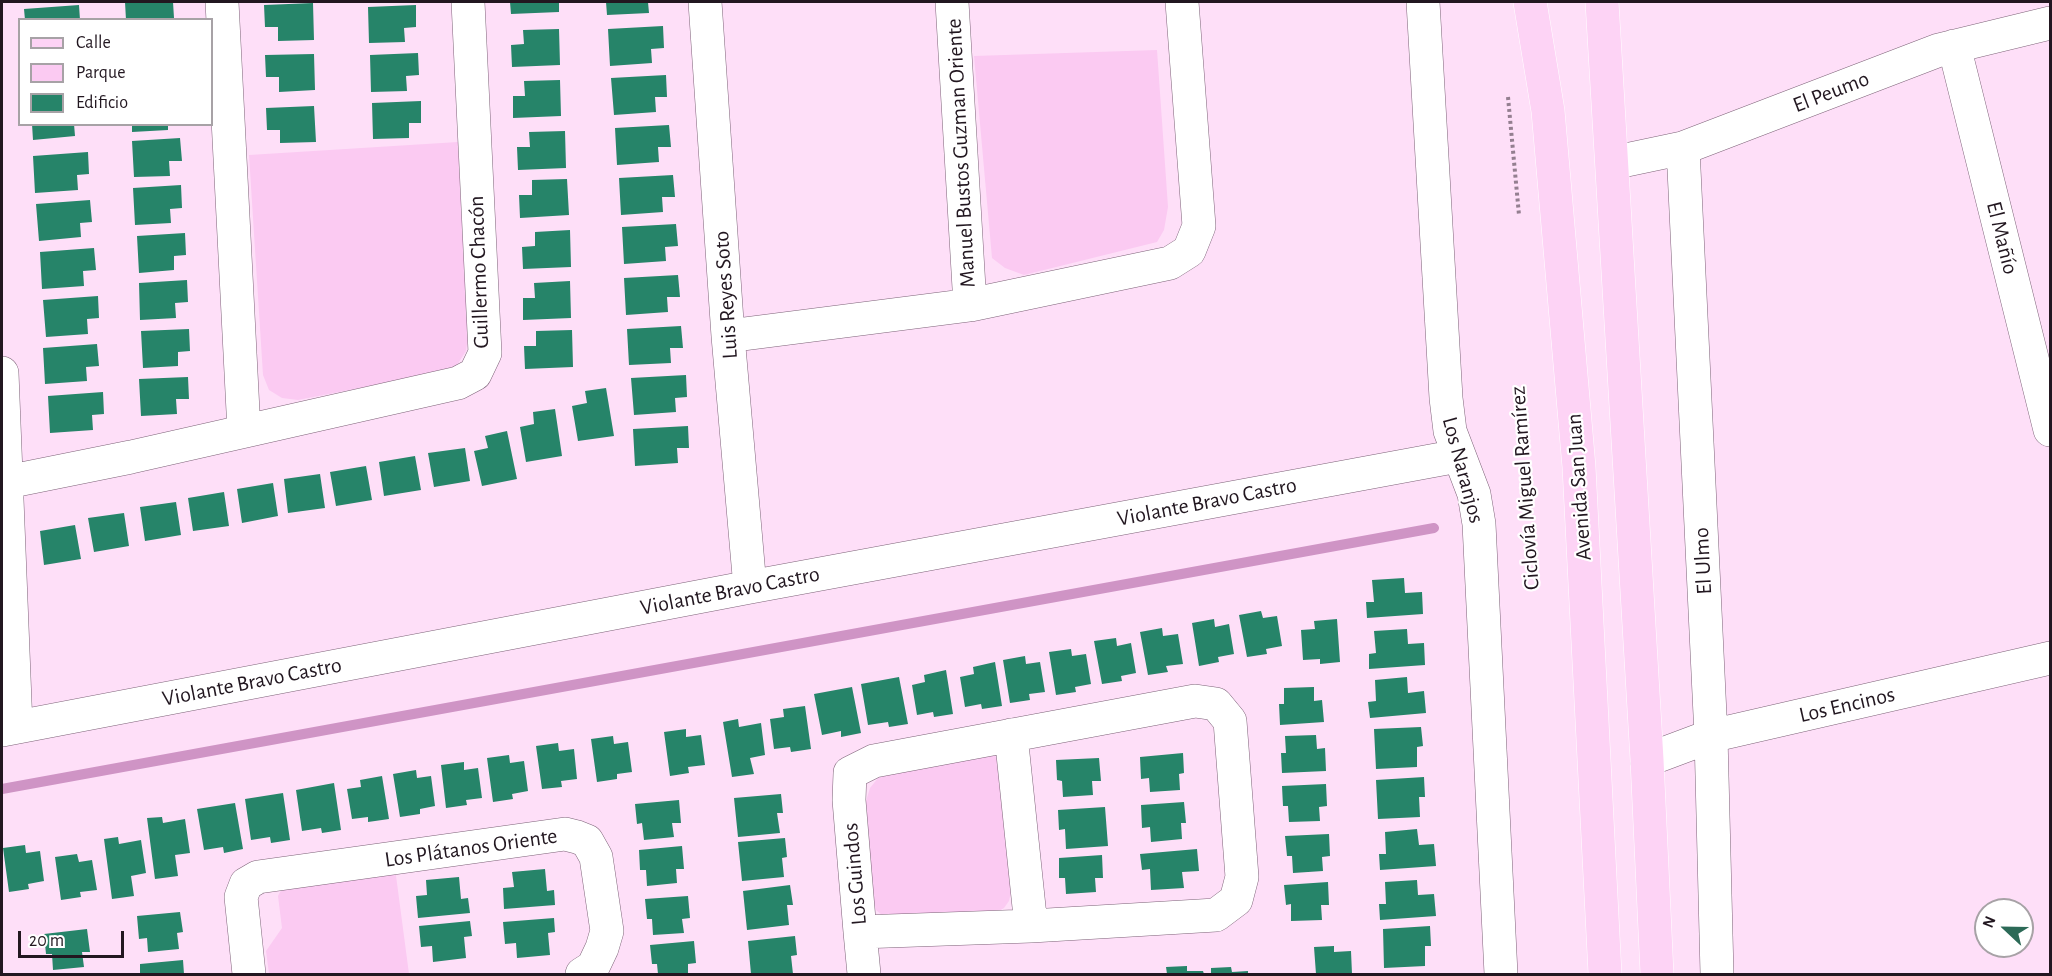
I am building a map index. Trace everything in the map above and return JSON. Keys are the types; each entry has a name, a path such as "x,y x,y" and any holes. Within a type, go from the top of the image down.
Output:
{"main road":[{"name":"Avenida San Juan","path":"1530,2 1548,111 1580,467 1605,975"},
{"path":"1602,2 1647,759 1657,975"}],"street":[{"path":"222,2 244,431"},
{"name":"Guillermo Chacón","path":"7,482 458,383 475,374 485,353 468,2"},
{"name":"Luis Reyes Soto","path":"705,2 728,336 750,587"},
{"name":"Manuel Bustos Guzman Oriente","path":"952,2 970,306"},
{"name":"Manuel Bustos Guzman Oriente","path":"728,336 970,306 1170,262 1189,251 1199,226 1182,2"},
{"name":"Los Naranjos","path":"1423,2 1446,398 1450,431 1474,494 1479,524 1502,975"},
{"name":"El Peumo","path":"1612,163 1683,148 1939,50 2050,23"},
{"name":"El Mañío","path":"1954,46 2050,430"},
{"name":"El Ulmo","path":"1683,148 1711,736 1718,975"},
{"path":"2,373 7,482 9,728"},
{"name":"Violante Bravo Castro","path":"9,728 750,587 1458,456"},
{"name":"Los Encinos","path":"1647,759 1711,736 2050,658"},
{"path":"860,932 1031,926 1216,915 1236,900 1242,877 1230,721 1216,704 1195,701 1011,735 1031,926"},
{"name":"Los Guindos","path":"864,975 849,800 850,773 874,761 1011,735"},
{"name":"Los Plátanos Oriente","path":"249,975 241,897 246,884 258,877 565,834 587,842 596,857 607,931 603,948 593,967 582,975"}],"path":[{"path":"1507,92 1519,217"}],"green space":[{"path":"1157,50 1168,207 1164,230 1157,242 1024,275 1005,268 992,258 974,56"},
{"path":"458,142 468,337 466,351 457,365 441,372 298,400 282,398 269,390 263,375 249,155"},
{"path":"995,756 1001,762 1011,892 1009,901 996,913 882,915 873,903 866,801 870,788 878,778 891,772"},
{"path":"395,868 409,974 269,974 266,951 282,928 278,896 281,890"}],"building":[{"path":"125,2 173,2 174,18 126,18"},
{"path":"510,2 559,2 559,12 511,14"},
{"path":"606,2 648,2 649,13 607,15"},
{"path":"313,3 314,40 278,41 278,27 265,27 264,5"},
{"path":"79,5 80,18 25,18 24,9"},
{"path":"416,5 416,27 404,28 405,42 369,43 368,7"},
{"path":"663,26 664,48 651,49 652,63 610,66 608,29"},
{"path":"559,29 560,65 512,67 511,45 524,44 523,30"},
{"path":"418,53 419,75 406,76 407,91 371,92 370,55"},
{"path":"314,54 315,90 279,92 279,77 266,77 265,55"},
{"path":"666,75 667,97 655,97 656,112 614,115 611,78"},
{"path":"560,80 561,116 513,118 513,96 525,96 524,81"},
{"path":"421,101 421,123 409,123 409,138 373,139 372,103"},
{"path":"314,106 316,142 280,143 280,130 267,130 266,108"},
{"path":"669,125 671,147 658,147 659,162 617,165 615,128"},
{"path":"32,126 74,126 75,136 33,140"},
{"path":"132,126 168,126 168,130 132,132"},
{"path":"565,131 566,168 518,170 517,147 530,147 529,132"},
{"path":"180,138 182,161 169,161 170,176 134,177 132,141"},
{"path":"88,152 89,174 77,175 78,190 35,193 33,156"},
{"path":"673,175 675,197 662,197 663,212 621,215 619,178"},
{"path":"567,179 569,215 520,218 519,195 532,195 532,180"},
{"path":"181,185 182,208 170,209 171,223 135,225 133,188"},
{"path":"90,200 92,222 80,223 81,237 39,241 36,204"},
{"path":"676,224 678,246 665,247 666,261 624,264 622,227"},
{"path":"570,230 571,267 523,269 522,247 535,246 535,232"},
{"path":"185,233 186,255 174,256 174,270 139,273 137,236"},
{"path":"94,248 96,270 83,271 84,286 42,289 40,252"},
{"path":"678,275 680,297 667,297 668,312 626,315 624,278"},
{"path":"187,280 188,302 175,303 176,318 140,320 139,283"},
{"path":"570,281 571,318 523,320 523,298 535,298 534,283"},
{"path":"98,296 99,318 87,319 88,334 46,337 43,300"},
{"path":"681,326 683,348 670,348 671,363 629,365 627,329"},
{"path":"189,329 190,351 178,352 178,366 143,368 141,331"},
{"path":"572,330 573,367 525,369 524,346 536,346 536,331"},
{"path":"97,344 99,366 86,367 87,381 45,384 43,348"},
{"path":"686,375 687,397 675,398 676,412 634,415 631,378"},
{"path":"188,377 189,399 176,399 177,414 141,416 139,379"},
{"path":"606,388 614,436 578,441 572,406 587,403 585,391"},
{"path":"103,392 104,414 92,415 93,430 50,433 48,396"},
{"path":"555,409 562,456 526,462 520,427 534,424 533,412"},
{"path":"688,426 689,448 677,448 678,463 635,466 633,429"},
{"path":"507,431 517,479 482,486 474,451 488,448 485,436"},
{"path":"465,448 470,481 434,487 428,453"},
{"path":"415,456 421,490 384,496 379,462"},
{"path":"366,466 372,500 336,506 330,472"},
{"path":"320,474 325,508 288,513 284,479"},
{"path":"273,483 278,516 242,523 237,489"},
{"path":"224,492 229,526 193,531 188,498"},
{"path":"176,502 181,535 145,541 140,507"},
{"path":"124,513 129,546 94,552 88,518"},
{"path":"75,525 81,559 44,565 40,531"},
{"path":"1404,578 1405,593 1422,592 1423,614 1367,618 1366,602 1374,602 1372,580"},
{"path":"1261,611 1263,618 1277,616 1282,646 1266,649 1267,654 1247,657 1239,615"},
{"path":"1214,619 1215,627 1229,624 1234,654 1218,657 1219,662 1199,666 1192,623"},
{"path":"1337,619 1340,662 1320,664 1320,659 1303,660 1301,630 1315,629 1314,621"},
{"path":"1162,628 1163,636 1178,634 1183,664 1166,666 1168,672 1148,675 1140,632"},
{"path":"1407,629 1408,644 1424,643 1425,665 1369,669 1369,654 1376,653 1374,631"},
{"path":"1116,638 1117,646 1131,643 1136,673 1121,676 1122,681 1102,684 1094,641"},
{"path":"1071,649 1072,656 1086,654 1091,684 1075,687 1076,692 1056,695 1049,652"},
{"path":"1025,656 1026,664 1040,662 1045,692 1029,694 1030,700 1010,703 1003,660"},
{"path":"995,662 1002,706 982,709 981,704 965,707 960,677 974,674 973,667"},
{"path":"946,670 953,714 934,717 933,712 917,715 912,685 925,682 924,675"},
{"path":"899,677 908,724 889,727 888,722 868,725 861,684"},
{"path":"1407,677 1408,693 1424,691 1426,713 1370,718 1368,702 1376,701 1375,680"},
{"path":"852,687 861,733 841,737 841,731 822,735 814,694"},
{"path":"1314,687 1314,701 1322,700 1324,722 1280,725 1279,704 1284,704 1284,688"},
{"path":"805,706 811,749 791,752 790,747 774,749 770,719 784,717 783,709"},
{"path":"738,719 739,727 761,723 765,755 750,758 754,774 732,777 723,722"},
{"path":"1421,727 1423,746 1417,747 1417,767 1376,769 1374,729"},
{"path":"686,729 686,737 701,735 705,765 688,767 689,773 670,776 664,732"},
{"path":"1316,735 1317,749 1325,748 1326,771 1282,773 1281,753 1286,753 1285,736"},
{"path":"613,736 614,744 628,742 632,772 617,774 617,779 597,782 591,739"},
{"path":"558,743 559,751 574,749 577,779 561,781 562,787 542,789 536,746"},
{"path":"1183,753 1184,773 1179,774 1180,790 1150,792 1149,778 1141,779 1140,757"},
{"path":"509,755 510,763 524,761 528,791 512,794 513,799 493,802 487,758"},
{"path":"1099,758 1101,781 1092,781 1093,795 1063,797 1062,781 1057,780 1056,760"},
{"path":"464,762 464,770 478,768 482,798 466,800 467,805 446,808 441,765"},
{"path":"416,770 417,778 431,776 435,806 420,809 420,814 400,817 393,774"},
{"path":"382,776 389,819 368,822 368,817 352,819 347,789 361,787 360,780"},
{"path":"1424,777 1425,797 1419,797 1420,817 1378,819 1376,780"},
{"path":"334,783 341,830 322,833 321,828 302,831 296,790"},
{"path":"1326,784 1327,806 1319,807 1320,821 1289,822 1288,806 1283,806 1282,786"},
{"path":"283,793 290,840 271,843 270,837 251,840 245,799"},
{"path":"781,794 783,813 777,813 780,833 738,837 734,798"},
{"path":"679,800 681,823 672,823 674,837 644,840 642,823 637,824 635,804"},
{"path":"1184,802 1186,823 1181,823 1182,839 1151,842 1150,827 1142,828 1141,805"},
{"path":"235,803 243,849 224,853 223,847 204,850 197,809"},
{"path":"1105,807 1108,846 1066,849 1065,829 1059,830 1058,810"},
{"path":"162,817 163,823 185,819 190,853 175,855 178,876 155,879 147,818"},
{"path":"1417,829 1419,845 1434,844 1436,866 1380,870 1379,854 1386,854 1385,832"},
{"path":"1329,834 1330,856 1322,857 1323,871 1293,873 1292,856 1287,856 1285,836"},
{"path":"118,837 119,844 141,840 146,873 131,876 134,896 112,899 104,839"},
{"path":"785,838 787,857 782,858 784,877 742,881 738,842"},
{"path":"25,845 26,853 40,851 44,881 28,884 29,889 9,892 3,848"},
{"path":"682,846 684,869 676,869 677,883 647,886 646,870 640,870 639,850"},
{"path":"1197,849 1199,871 1182,872 1184,888 1151,890 1150,869 1142,870 1140,854"},
{"path":"77,854 79,862 92,860 97,890 80,892 81,897 61,900 55,857"},
{"path":"1102,855 1103,878 1095,878 1096,892 1066,894 1065,878 1059,878 1059,858"},
{"path":"545,869 547,891 554,890 555,905 504,909 503,888 514,887 512,872"},
{"path":"459,877 461,899 468,898 470,913 418,918 416,896 427,895 426,880"},
{"path":"1417,880 1418,895 1434,894 1436,916 1380,920 1379,904 1386,904 1385,882"},
{"path":"1328,882 1329,905 1321,905 1322,920 1291,921 1291,904 1286,905 1284,885"},
{"path":"790,885 793,905 787,905 789,925 747,930 743,891"},
{"path":"688,896 690,918 682,919 684,933 653,935 652,919 647,919 645,899"},
{"path":"180,912 183,932 177,933 179,949 148,952 147,938 139,939 137,916"},
{"path":"554,918 555,932 548,933 550,955 517,958 516,943 505,944 503,922"},
{"path":"470,921 472,936 464,937 466,958 433,962 432,946 421,947 419,926"},
{"path":"1430,926 1431,946 1425,946 1425,966 1384,968 1383,929"},
{"path":"87,929 90,952 82,952 84,967 53,970 52,954 46,954 44,934"},
{"path":"795,936 797,955 791,956 793,974 751,974 748,941"},
{"path":"694,941 696,963 688,964 688,974 658,974 657,964 652,964 650,945"},
{"path":"1334,946 1334,952 1351,951 1352,974 1316,974 1314,947"},
{"path":"183,960 184,974 140,974 140,964"},
{"path":"1187,966 1187,971 1203,971 1204,974 1167,974 1166,967"},
{"path":"1231,967 1232,972 1248,971 1248,974 1211,974 1211,968"}],"waterway":[{"path":"2,789 1434,528"}]}
